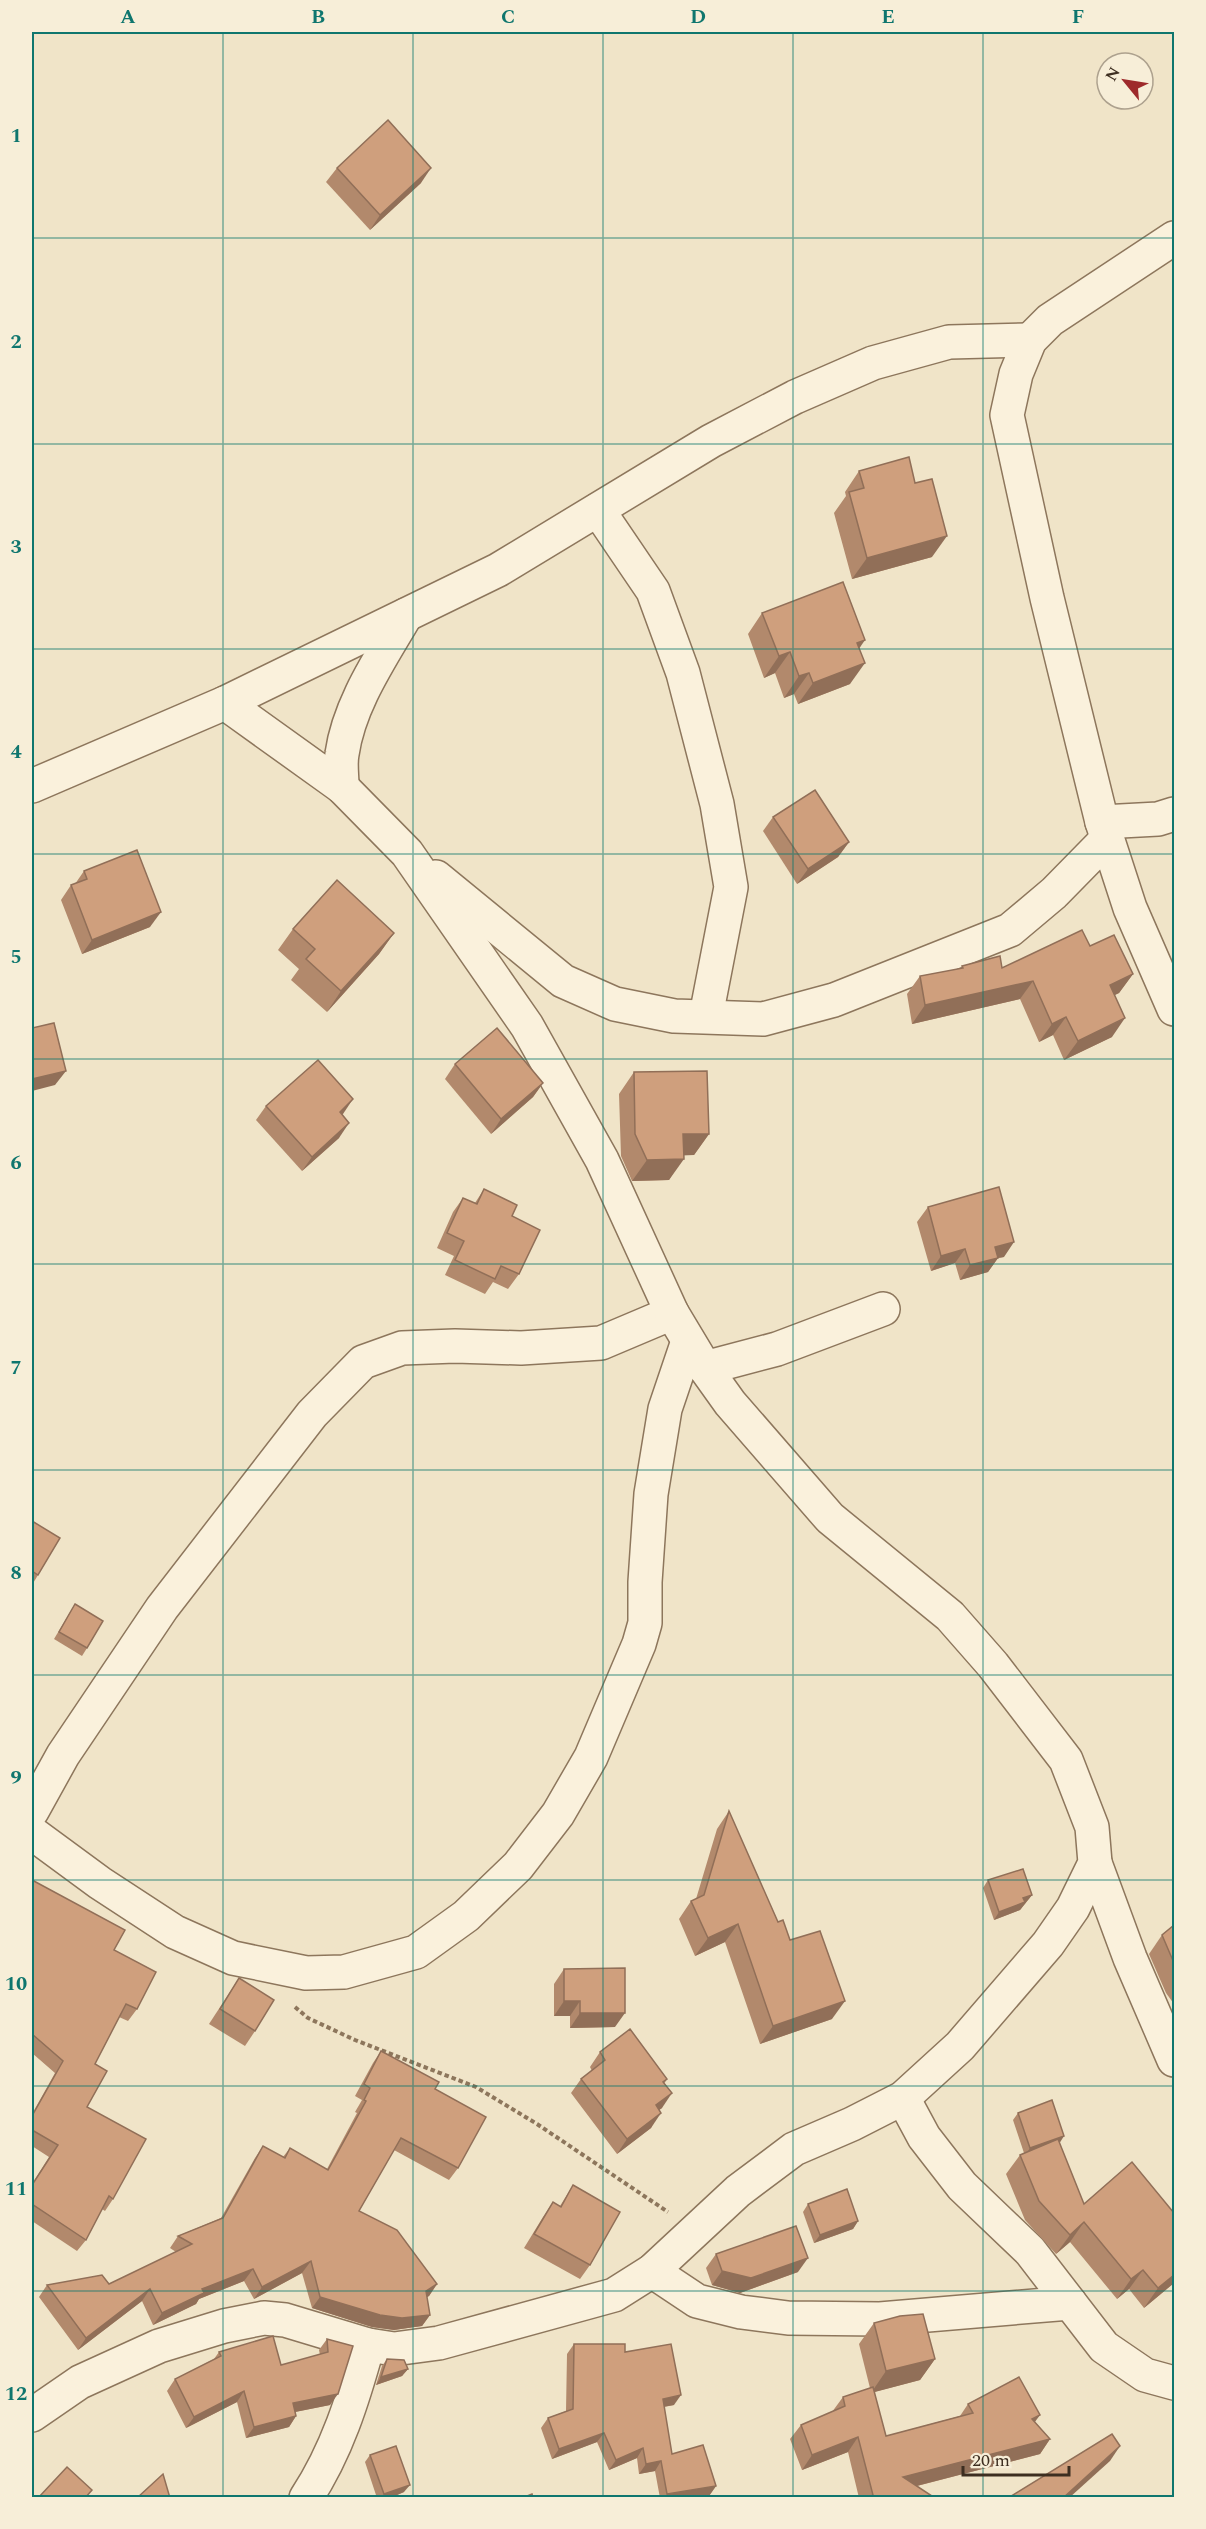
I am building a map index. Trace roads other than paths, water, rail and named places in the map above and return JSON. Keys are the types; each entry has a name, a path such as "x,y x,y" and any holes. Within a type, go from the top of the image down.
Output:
{"street":[{"path":"1174,238 1050,320 1030,340 1016,374 1007,415 1047,598 1105,830 1130,908 1174,1009"},
{"path":"32,786 225,703 498,570 711,441 795,397 873,363 949,342 1030,340"},
{"path":"598,510 653,591 683,673 717,804 730,886 706,1016"},
{"path":"342,787 341,756 350,719 373,672 406,615"},
{"path":"225,703 342,787 407,853 564,981 615,1004 674,1016 763,1019 834,1000 1010,930 1054,893 1105,830 1174,814"},
{"path":"407,853 527,1026 602,1160 672,1313 696,1354 730,1403 830,1518 950,1616 993,1665 1066,1760 1092,1827 1095,1863 1130,1958 1174,2060"},
{"path":"696,1354 777,1349 883,1309"},
{"path":"32,1811 63,1755 162,1608 312,1414 363,1362 402,1348 455,1346 521,1348 601,1343 672,1313"},
{"path":"32,1833 100,1883 175,1932 233,1958 306,1973 344,1972 416,1952 466,1916 518,1866 558,1814 591,1757 639,1644 645,1623 645,1582 651,1494 665,1409 696,1354"},
{"path":"32,2415 80,2382 159,2346 224,2326 264,2318 285,2320 368,2345 394,2349 439,2343 614,2295 652,2271 738,2191 794,2149 852,2124 903,2098 960,2046 1048,1944 1073,1908 1095,1863"},
{"path":"903,2098 924,2137 963,2186 1030,2251 1104,2347 1145,2375 1174,2383"},
{"path":"652,2271 697,2301 741,2312 788,2318 880,2319 1070,2303"},
{"path":"306,2498 318,2480 335,2444 352,2402 368,2345"}]}
